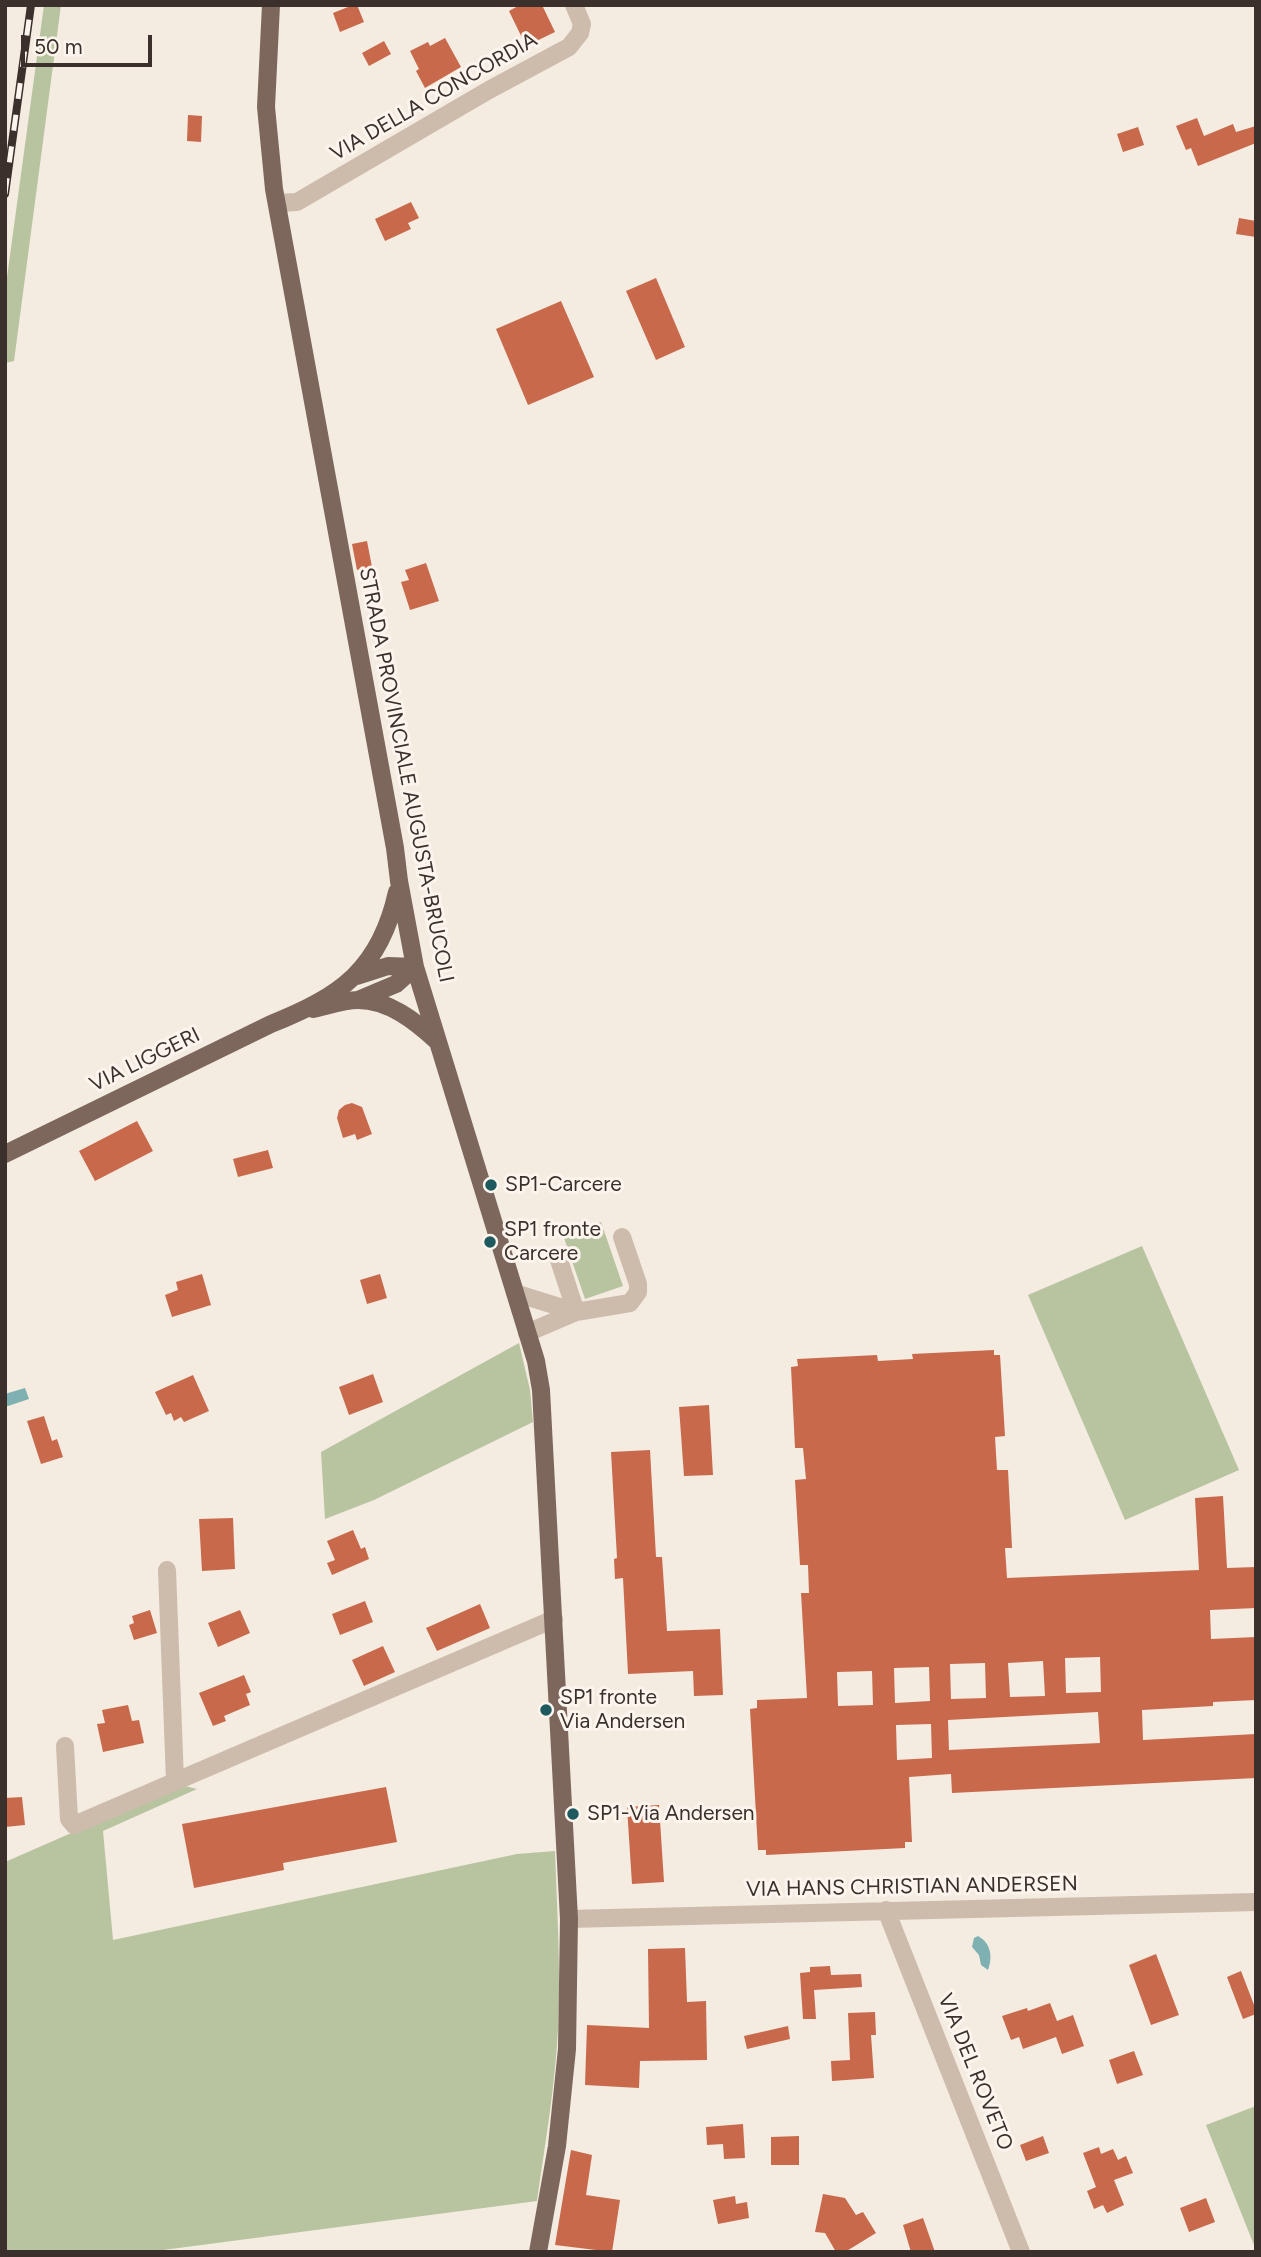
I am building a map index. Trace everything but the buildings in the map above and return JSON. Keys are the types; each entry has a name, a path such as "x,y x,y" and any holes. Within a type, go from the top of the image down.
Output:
{"main road":[{"name":"STRADA PROVINCIALE AUGUSTA-BRUCOLI","path":"271,5 266,107 278,203 415,967 527,1333 541,1390 569,1919 567,2049 557,2146 538,2252"},
{"path":"357,976 380,944 392,914 399,881"},
{"path":"306,1010 357,976 388,966 415,967"},
{"path":"306,1010 358,1000 396,984 415,967"},
{"path":"358,1000 387,1007 412,1019 437,1041"},
{"name":"VIA LIGGERI","path":"5,1154 271,1024 306,1010"}],"street":[{"name":"VIA DELLA CONCORDIA","path":"278,203 297,202 488,90 569,47 580,33 582,23 574,5"},
{"path":"527,1333 576,1312 630,1303 638,1292 638,1284 622,1237"},
{"path":"558,1257 576,1312"},
{"path":"515,1293 576,1312"},
{"path":"167,1570 175,1781"},
{"path":"65,1746 69,1819 74,1825 554,1619"},
{"name":"VIA HANS CHRISTIAN ANDERSEN","path":"569,1919 1256,1902"},
{"name":"VIA DEL ROVETO","path":"886,1910 1021,2252"}],"green space":[{"path":"44,5 61,5 14,361 5,363 5,292"},
{"path":"601,1222 623,1286 585,1299 563,1235"},
{"path":"1142,1246 1239,1470 1125,1520 1028,1295"},
{"path":"519,1343 530,1390 533,1422 374,1500 325,1519 321,1452"},
{"path":"181,1785 197,1789 103,1831 113,1940 517,1854 555,1851 559,1962 558,2029 537,2201 148,2252 5,2252 5,1862"},
{"path":"1256,2106 1256,2250 1206,2125"}],"water":[{"path":"25,1388 29,1399 5,1407 5,1394"},
{"path":"978,1936 986,1942 990,1951 988,1970 981,1965 979,1955 972,1947 974,1938"}],"railway":[{"path":"5,194 31,5"}],"place":[{"name":"SP1-Carcere","path":"491,1185"},
{"name":"SP1 fronte Carcere","path":"490,1242"},
{"name":"SP1 fronte Via Andersen","path":"546,1710"},
{"name":"SP1-Via Andersen","path":"573,1814"}]}
